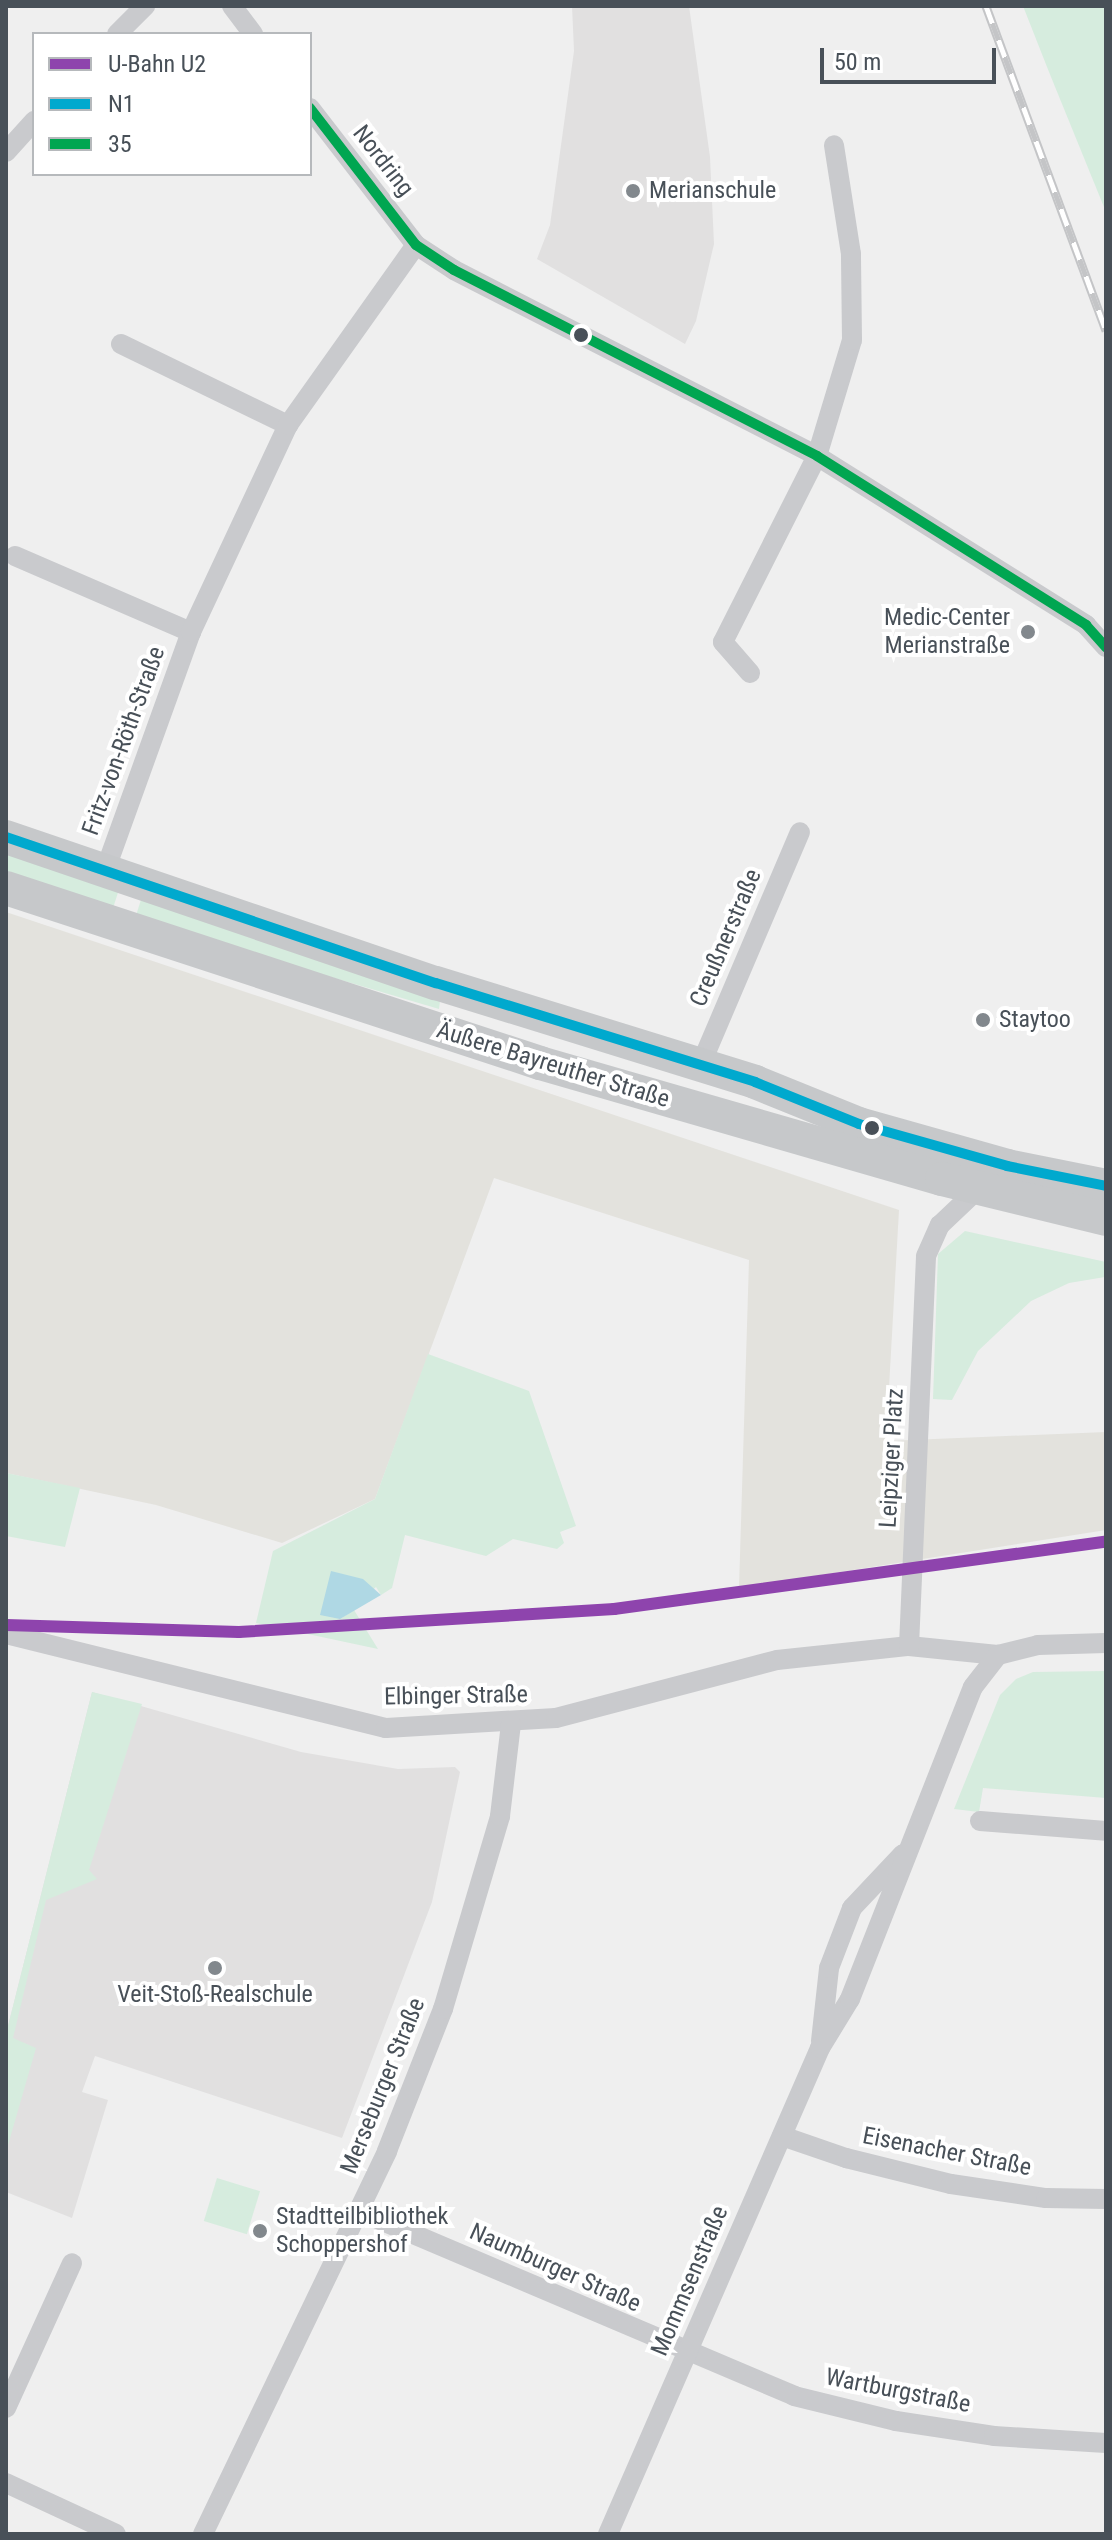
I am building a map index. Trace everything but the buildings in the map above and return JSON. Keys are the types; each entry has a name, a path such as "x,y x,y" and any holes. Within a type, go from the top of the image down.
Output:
{"main road":[{"name":"Äußere Bayreuther Straße","path":"6,837 106,868 436,983 701,1064 907,1138 1106,1186"},
{"name":"Äußere Bayreuther Straße","path":"6,888 540,1063 978,1189 1106,1219"}],"street":[{"path":"119,32 145,6"},
{"path":"232,6 252,32"},
{"name":"Nordring","path":"312,111 416,245 454,270 817,456 1086,625 1106,647"},
{"path":"8,147 32,123"},
{"path":"750,673 723,642 817,456 840,392 855,318 846,204 834,145"},
{"name":"Fritz-von-Röth-Straße","path":"106,868 191,632 288,425 416,245"},
{"path":"121,344 288,425"},
{"name":"Fritz-von-Röth-Straße","path":"15,556 191,632"},
{"name":"Creußnerstraße","path":"701,1064 800,832"},
{"name":"Leipziger Platz","path":"909,1646 926,1256 940,1225 978,1189"},
{"name":"Elbinger Straße","path":"6,1634 386,1728 511,1724 556,1718 750,1663 909,1646"},
{"path":"909,1646 998,1655 1038,1645 1106,1643"},
{"name":"Mommsenstraße","path":"608,2534 820,2048 850,1999 973,1687 998,1655"},
{"name":"Merseburger Straße","path":"203,2534 359,2211 467,1940 500,1816 511,1724"},
{"path":"980,1821 1106,1831"},
{"name":"Mommsenstraße","path":"820,2048 829,1968 852,1908 909,1849"},
{"name":"Eisenacher Straße","path":"782,2136 846,2158 951,2184 1046,2198 1106,2199"},
{"name":"Naumburger Straße","path":"359,2211 687,2354"},
{"path":"6,2408 72,2263"},
{"name":"Wartburgstraße","path":"687,2354 794,2396 896,2421 994,2436 1106,2443"},
{"path":"6,2483 116,2534"}],"shaded area":[{"name":"Merianschule","path":"572,6 689,6 710,157 714,244 696,321 685,344 537,259 550,225 574,51"},
{"path":"6,912 899,1210 886,1441 1106,1432 1106,1530 739,1588 749,1260 494,1178 375,1499 282,1543 156,1505 6,1473"},
{"name":"Veit-Stoß-Realschule","path":"92,1692 301,1752 398,1769 455,1767 460,1772 432,1902 342,2138 95,2056 82,2092 108,2100 72,2218 6,2192 6,2034"}],"green space":[{"path":"1023,6 1106,6 1106,212 1049,72"},
{"path":"6,849 120,886 112,912 6,877"},
{"path":"143,893 440,1001 439,1009 135,919"},
{"path":"965,1231 1106,1262 1105,1277 1069,1283 1031,1301 978,1351 952,1400 933,1399 938,1254"},
{"path":"428,1354 529,1391 576,1526 560,1532 564,1543 557,1549 513,1539 486,1556 405,1535 392,1588 381,1595 376,1587 340,1619 354,1610 378,1649 256,1623 273,1551 375,1499"},
{"path":"6,1473 80,1488 65,1547 6,1536"},
{"path":"1106,1671 1106,1798 983,1788 979,1812 954,1809 1000,1695 1016,1679 1033,1672"},
{"path":"92,1692 142,1704 89,1870 97,1879 46,1900 13,2038 36,2048 6,2152 6,2034"},
{"path":"217,2178 260,2191 247,2234 204,2221"}],"water":[{"path":"331,1571 363,1579 381,1595 340,1619 320,1615"}],"railway":[{"path":"986,6 1106,331"}],"metro line":[{"name":"U2","path":"6,1625 239,1632 614,1609 1106,1542"}],"transit line":[{"name":"35","path":"312,111 416,245 454,270 817,456 1086,625 1106,647"},
{"name":"N1","path":"6,837 436,983 755,1082 859,1124 1007,1166 1106,1186"}],"place":[{"name":"Merianschule","path":"633,191"},
{"name":"Medic-Center Merianstraße","path":"1028,632"},
{"name":"Staytoo","path":"983,1020"},
{"name":"Veit-Stoß-Realschule","path":"215,1968"},
{"name":"Stadtteilbibliothek Schoppershof","path":"260,2231"}]}
